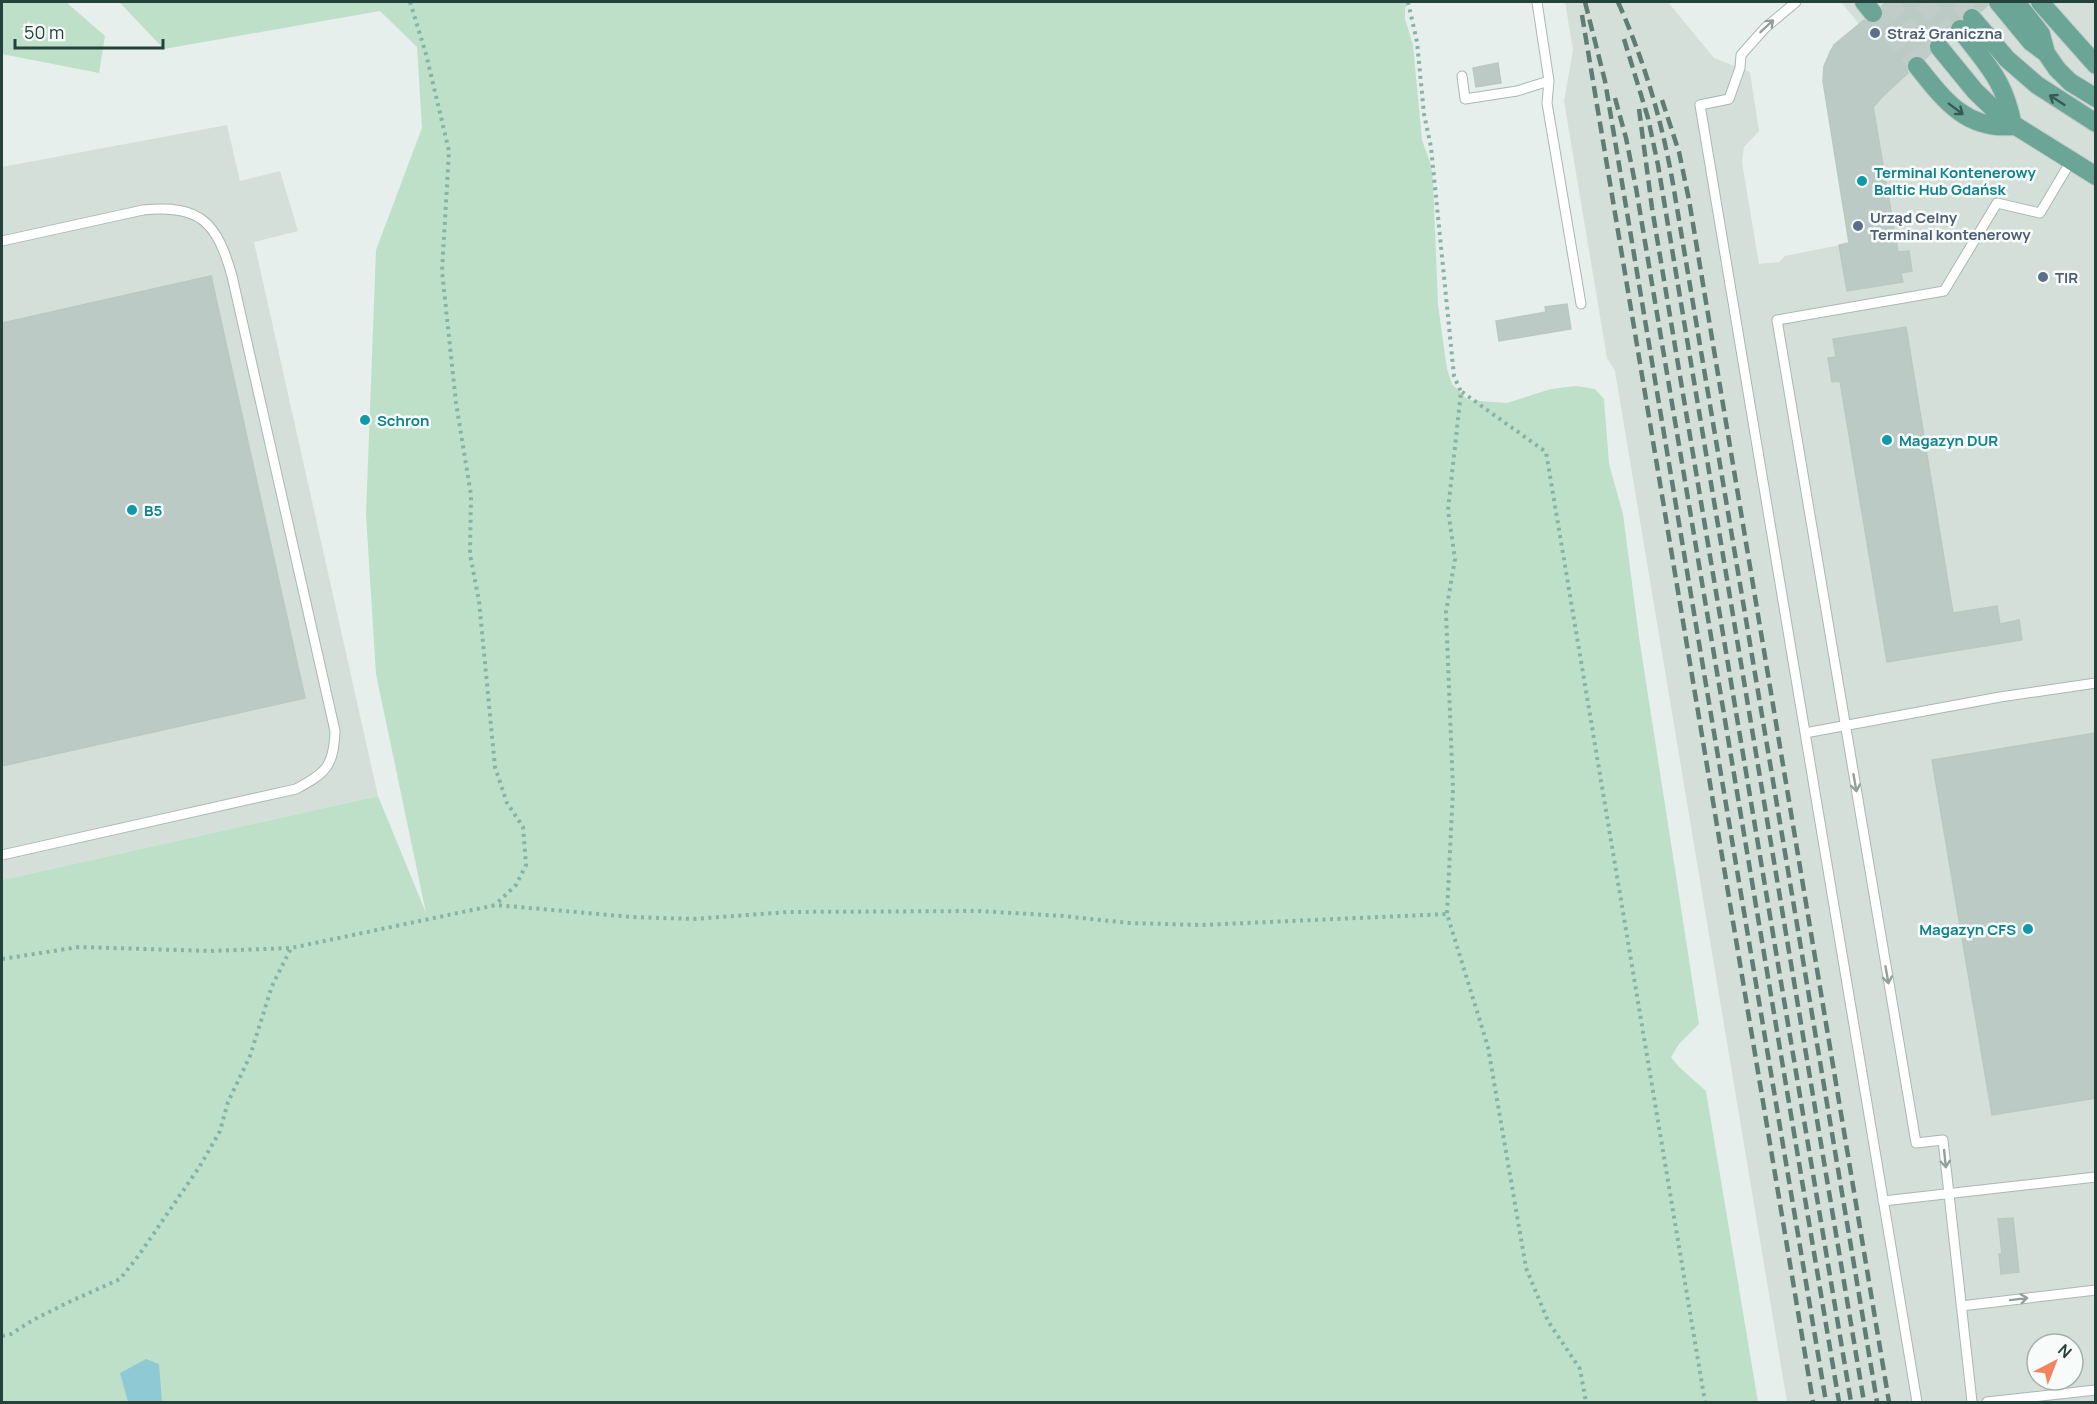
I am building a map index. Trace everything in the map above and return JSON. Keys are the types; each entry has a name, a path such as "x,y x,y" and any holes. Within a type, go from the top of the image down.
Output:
{"main road":[{"path":"1998,2 2031,42 2046,53 2063,75 2096,98"},
{"path":"2016,2 2041,34 2046,53"},
{"path":"2040,2 2096,66"},
{"path":"1950,37 2015,54 2023,72 2045,92 2096,123"},
{"path":"1950,37 1997,77 2013,126"},
{"path":"1950,37 1984,101 2013,126 2096,176"},
{"path":"1950,37 1943,98 1959,113 1982,124 2013,126"}],"lane":[{"path":"1537,2 1550,81 1547,103 1581,303"},
{"path":"1796,2 1765,28 1742,55 1729,99 1700,105 1917,1402"},
{"path":"1462,76 1465,99 1517,91 1550,81"},
{"path":"1972,1402 1943,1140 1916,1143 1777,320 1944,291 1998,204 2040,213 2071,161"},
{"path":"2,241 143,210 165,208 189,212 209,224 224,247 232,276 335,730 335,752 327,768 315,779 296,789 2,855"},
{"path":"1804,733 2000,697 2096,683"},
{"path":"1883,1201 2096,1177"},
{"path":"1961,1306 2096,1290"},
{"path":"1987,1402 2096,1390"}],"path":[{"path":"410,2 426,54 449,151 442,271 456,403 471,495 470,554 478,601 495,767 507,803 523,827 526,865 516,885 496,905"},
{"path":"1408,2 1417,42 1424,114 1431,147 1454,376 1461,392 1448,510 1455,558 1446,612 1453,789 1447,914 1488,1047 1526,1268 1548,1321 1580,1369 1586,1402"},
{"path":"1409,8 1413,2"},
{"path":"1461,392 1546,452 1705,1402"},
{"path":"2,959 80,947 211,951 291,948 496,905 693,919 788,912 979,911 1129,923 1202,925 1447,914"},
{"path":"2,1336 11,1334 69,1302 120,1279 139,1255 200,1167 220,1131 228,1102 250,1056 272,986 291,948"}],"shaded area":[{"path":"1565,2 1668,2 1714,58 1750,72 1759,131 1744,147 1742,162 1759,264 1779,262 1785,256 1850,243 1823,73 1829,51 1859,24 1841,2 2095,2 2095,1402 1787,1402 1615,371 1607,358 1564,101 1573,50"},
{"path":"227,125 240,181 280,171 298,231 254,242 378,796 2,880 2,167"}],"green space":[{"path":"2,2 66,2 105,36 99,73 2,54"},
{"path":"119,2 1410,2 1405,8 1405,19 1413,45 1422,140 1431,165 1438,305 1447,369 1452,384 1468,400 1507,403 1551,389 1576,386 1595,389 1604,399 1609,464 1623,514 1639,637 1699,1024 1679,1044 1671,1057 1706,1091 1758,1402 2,1402 2,880 378,796 426,913 376,674 366,515 376,250 422,128 417,47 380,11 164,49"}],"water":[{"path":"146,1359 159,1364 162,1402 128,1402 120,1373"}],"building":[{"name":"Terminal Kontenerowy Baltic Hub Gdańsk","path":"1887,2 1987,2 1988,5 1981,11 1975,7 1965,9 1961,18 1950,24 1951,36 1947,40 1938,36 1931,39 1928,48 1930,54 1925,59 1916,55 1910,58 1906,67 1908,73 1873,107 1898,252 1909,251 1912,271 1901,273 1903,282 1847,291 1839,245 1849,243 1823,81 1824,66 1834,45 1864,20 1874,24 1881,21 1884,12 1882,6"},
{"path":"1498,63 1501,83 1476,87 1473,68"},
{"name":"B5","path":"211,276 305,698 2,766 2,323"},
{"path":"1567,304 1571,329 1499,341 1496,321 1546,312 1545,307"},
{"name":"Magazyn DUR","path":"1906,327 1953,613 1997,606 2000,624 2019,620 2022,640 1887,662 1840,381 1832,382 1828,358 1836,357 1833,339"},
{"name":"Magazyn CFS","path":"2096,733 2096,1098 1992,1115 1932,760"},
{"path":"2013,1218 2019,1272 2001,1274 1999,1254 2002,1254 1998,1219"}],"tunnel":[{"path":"1888,2 1931,54"},
{"path":"1923,2 1952,36"},
{"path":"1959,2 1972,18"},
{"path":"1873,13 1917,66"}],"railway":[{"path":"1585,2 1605,81 1826,1402"},
{"path":"1618,2 1651,91 1673,184 1877,1402"},
{"path":"1582,15 1813,1402"},
{"path":"1624,39 1648,118 1658,165 1864,1402"},
{"path":"1615,98 1636,188 1839,1402"},
{"path":"1662,100 1679,152 1689,200 1889,1402"},
{"path":"1639,109 1652,208 1851,1402"}],"place":[{"name":"Straż Graniczna","path":"1875,33"},
{"name":"Terminal Kontenerowy Baltic Hub Gdańsk","path":"1862,181"},
{"name":"Urząd Celny Terminal kontenerowy","path":"1858,226"},
{"name":"TIR","path":"2043,277"},
{"name":"Schron","path":"365,420"},
{"name":"Magazyn DUR","path":"1887,440"},
{"name":"B5","path":"132,510"},
{"name":"Magazyn CFS","path":"2028,929"}]}
